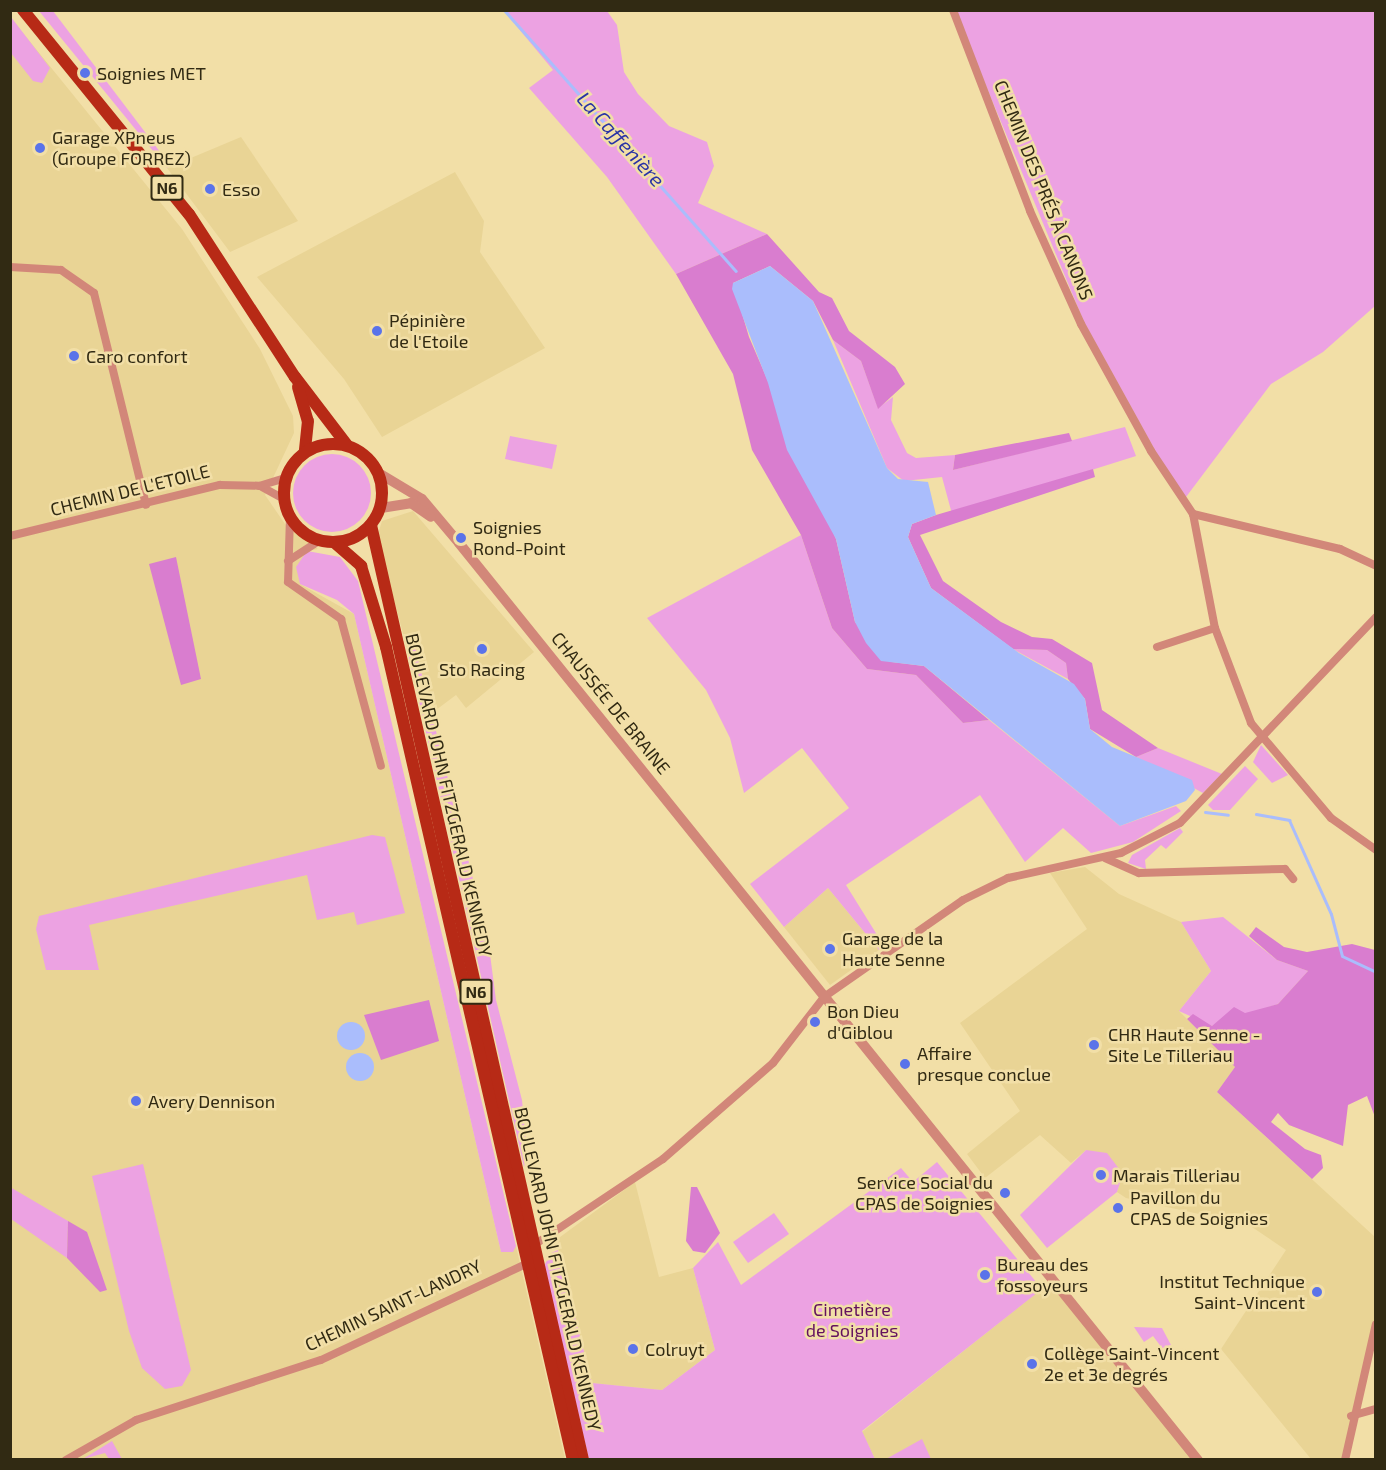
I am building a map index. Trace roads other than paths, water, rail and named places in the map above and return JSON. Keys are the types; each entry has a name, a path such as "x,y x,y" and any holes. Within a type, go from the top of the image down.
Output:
{"main road":[{"name":"N6","path":"22,10 189,214 295,377 347,445 367,456 377,471"},
{"name":"N6","path":"295,377 308,421 305,452"},
{"path":"347,445 330,444 305,452 286,478 284,499 290,516 319,541 335,543 371,525 381,508 377,471"},
{"name":"BOULEVARD JOHN FITZGERALD KENNEDY","path":"371,525 583,1460"},
{"name":"BOULEVARD JOHN FITZGERALD KENNEDY","path":"335,543 361,566 376,609 573,1460"}],"street":[{"name":"CHEMIN DES PRÉS À CANONS","path":"954,10 1030,211 1081,324 1151,451 1193,514 1215,628 1260,740"},
{"path":"10,267 61,270 94,293 146,505"},
{"name":"CHAUSSÉE DE BRAINE","path":"377,471 422,499 1198,1460"},
{"name":"CHEMIN DE L'ETOILE","path":"10,536 146,505 220,485 259,486 286,478"},
{"name":"CHEMIN DE L'ETOILE","path":"259,486 284,499"},
{"name":"CHAUSSÉE DE BRAINE","path":"381,508 411,503 430,517 804,971"},
{"path":"1193,514 1340,549 1376,566"},
{"path":"290,516 288,561 291,588 335,612 347,631 381,766"},
{"path":"288,561 319,541"},
{"path":"534,1245 663,1159 772,1063 824,997 980,891 1024,874 1105,858 1180,823 1376,617"},
{"path":"1156,647 1215,628"},
{"path":"1260,740 1331,818 1376,850"},
{"path":"1105,858 1139,873 1286,869 1293,879"},
{"name":"CHEMIN SAINT-LANDRY","path":"66,1460 136,1420 321,1360 528,1263"},
{"path":"1345,1460 1351,1416 1376,1324"},
{"path":"1351,1416 1376,1409"}],"water":[{"path":"770,266 813,301 887,468 898,479 928,482 936,515 912,524 908,537 931,588 1019,653 1074,684 1085,699 1090,729 1112,747 1192,780 1195,790 1186,801 1120,826 924,666 881,661 866,643 855,622 836,539 787,450 768,383 732,289 733,283"},
{"path":"351,1022 361,1026 365,1036 361,1046 351,1050 341,1046 337,1036 341,1026"},
{"path":"360,1053 370,1057 374,1067 370,1077 360,1081 350,1077 346,1067 350,1057"}],"waterway":[{"name":"La Caffenière","path":"504,10 736,271"},
{"path":"1205,812 1228,815"},
{"path":"1256,814 1289,820 1331,914 1342,956 1376,972"}],"place":[{"name":"Soignies MET","path":"85,73"},
{"name":"Garage XPneus (Groupe FORREZ)","path":"40,148"},
{"name":"Esso","path":"210,189"},
{"name":"Pépinière de l'Etoile","path":"377,331"},
{"name":"Caro confort","path":"74,356"},
{"name":"Soignies Rond-Point","path":"461,538"},
{"name":"Sto Racing","path":"482,649"},
{"name":"Garage de la Haute Senne","path":"830,949"},
{"name":"Bon Dieu d'Giblou","path":"815,1022"},
{"name":"CHR Haute Senne - Site Le Tilleriau","path":"1094,1045"},
{"name":"Affaire presque conclue","path":"905,1064"},
{"name":"Avery Dennison","path":"136,1101"},
{"name":"Marais Tilleriau","path":"1101,1175"},
{"name":"Service Social du CPAS de Soignies","path":"1005,1193"},
{"name":"Pavillon du CPAS de Soignies","path":"1118,1208"},
{"name":"Bureau des fossoyeurs","path":"985,1275"},
{"name":"Institut Technique Saint-Vincent","path":"1317,1292"},
{"name":"Colruyt","path":"633,1349"},
{"name":"Collège Saint-Vincent 2e et 3e degrés","path":"1032,1364"}],"park label":[{"name":"Cimetière de Soignies","path":"852,1320"}]}
